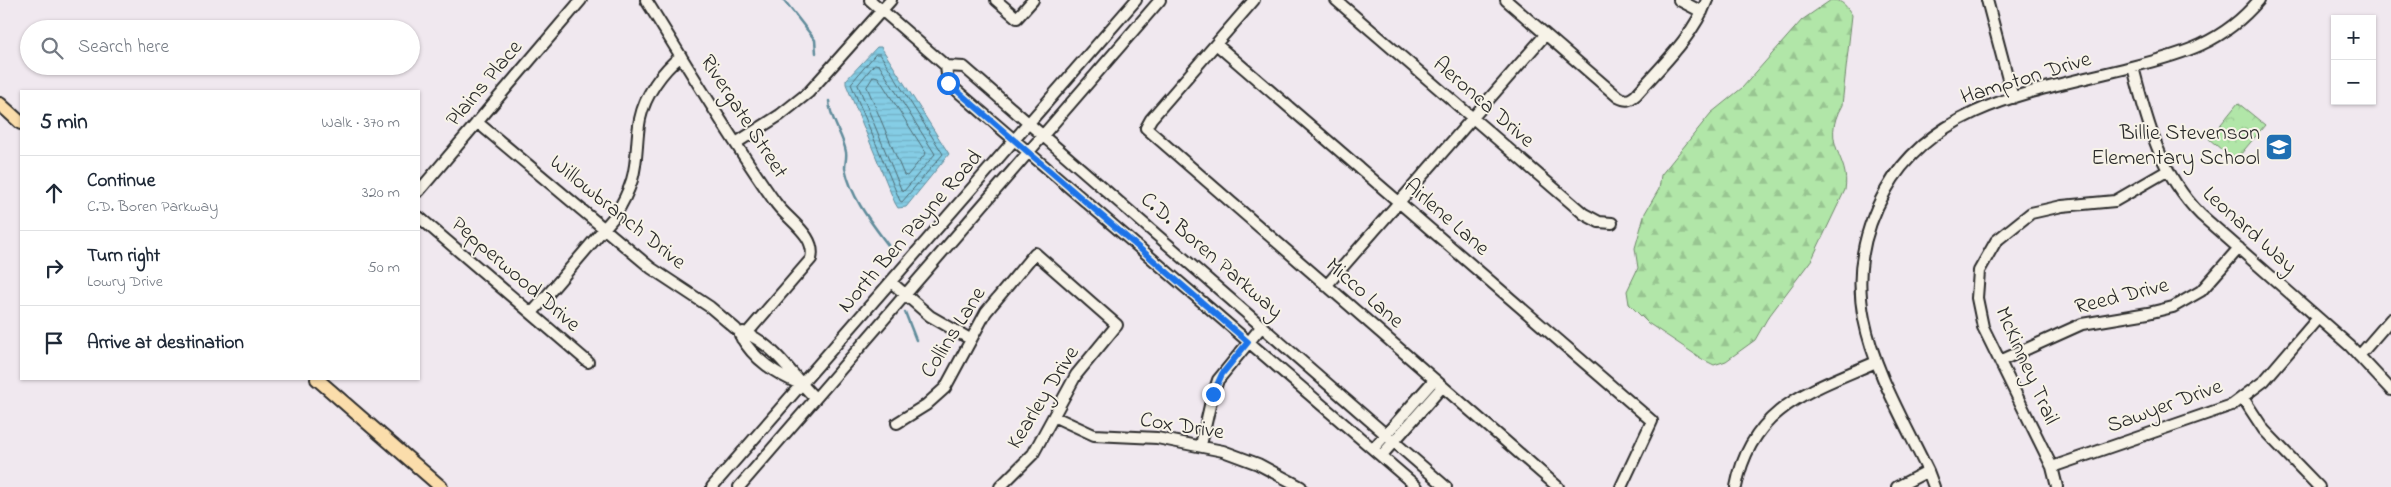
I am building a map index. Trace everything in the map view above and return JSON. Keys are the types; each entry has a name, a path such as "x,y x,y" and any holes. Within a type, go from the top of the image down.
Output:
{"main road":[{"path":"0,104 20,122"},
{"path":"317,380 441,487"}],"street":[{"name":"Plains Place","path":"420,190 580,0"},
{"name":"Rivergate Street","path":"646,0 736,143 777,204 810,240 814,249 811,259 745,337"},
{"name":"C.D. Boren Parkway","path":"870,0 946,66 964,67 1446,487"},
{"path":"736,143 780,115 809,92 890,0"},
{"path":"996,0 1017,18 1033,0"},
{"name":"North Ben Payne Road","path":"712,487 1136,0"},
{"name":"North Ben Payne Road","path":"739,487 1160,0"},
{"path":"1216,44 1254,0"},
{"name":"Aeronca Drive","path":"1336,0 1584,214 1598,222 1612,223"},
{"path":"1506,0 1545,35 1625,100 1631,100 1636,95 1689,34 1707,0"},
{"path":"1679,0 1702,12"},
{"path":"1987,0 2013,98"},
{"name":"Hampton Drive","path":"1934,487 1876,362 1865,327 1861,280 1865,244 1881,200 1905,164 1937,132 1976,111 2013,98 2195,49 2229,28 2259,0"},
{"path":"1326,286 1545,35"},
{"name":"Micco Lane","path":"1216,44 1151,119 1146,128 1558,487"},
{"name":"Airlene Lane","path":"1216,44 1652,421 1621,487"},
{"path":"532,314 622,205 632,179 640,119 644,106 663,73 681,56"},
{"name":"C.D. Boren Parkway","path":"946,66 948,83 1417,487"},
{"name":"Leonard Way","path":"2132,67 2149,128 2167,171 2192,206 2318,318 2359,356 2391,390"},
{"name":"Willowbranch Drive","path":"477,122 651,268 710,307 745,337 748,350 778,375 802,385"},
{"name":"McKinney Trail","path":"2056,487 2052,467 1984,327 1977,298 1979,271 1996,241 2031,213 2062,206 2115,201 2167,171"},
{"name":"Pepperwood Drive","path":"420,218 588,362"},
{"name":"Reed Drive","path":"2000,362 2082,324 2173,307 2201,291 2239,248"},
{"name":"Collins Lane","path":"897,423 926,405 945,388 958,366 970,338 992,303 1035,254 1117,325"},
{"path":"892,282 930,316 970,338"},
{"name":"Sawyer Drive","path":"2052,467 2208,414 2242,398 2264,382 2318,318"},
{"path":"2359,356 2391,319"},
{"name":"Kearley Drive","path":"1000,487 1034,454 1076,375 1117,325"},
{"path":"1201,445 1216,387 1226,368 1262,326"},
{"name":"Willowbranch Drive","path":"745,337 758,338 786,363 802,385 816,398"},
{"path":"1736,487 1741,463 1750,443 1772,416 1804,394 1876,362"},
{"path":"1377,453 1438,384"},
{"path":"2242,398 2264,430 2319,487"},
{"name":"Cox Drive","path":"1055,417 1094,435 1157,438 1201,445 1248,459 1301,487"},
{"path":"1897,487 1928,471"}],"green space":[{"path":"1831,0 1841,2 1852,15 1842,105 1836,119 1834,131 1834,141 1846,178 1845,190 1812,259 1767,319 1755,340 1726,361 1714,365 1648,323 1629,304 1627,291 1638,268 1635,248 1645,213 1659,189 1661,175 1711,113 1742,88 1802,20"},
{"path":"2238,103 2265,125 2235,161 2209,139"}],"water":[{"path":"877,47 881,47 949,154 906,207 898,208 895,203 846,84 846,80"}],"waterway":[{"path":"784,0 815,40 816,53"},
{"path":"829,101 844,145 846,154 845,168 856,199 888,245"},
{"path":"905,312 916,340"}],"place":[{"name":"Billie Stevenson Elementary School","path":"2279,147"}],"route":[{"path":"948,83 1248,342 1222,374 1213,394"}]}
